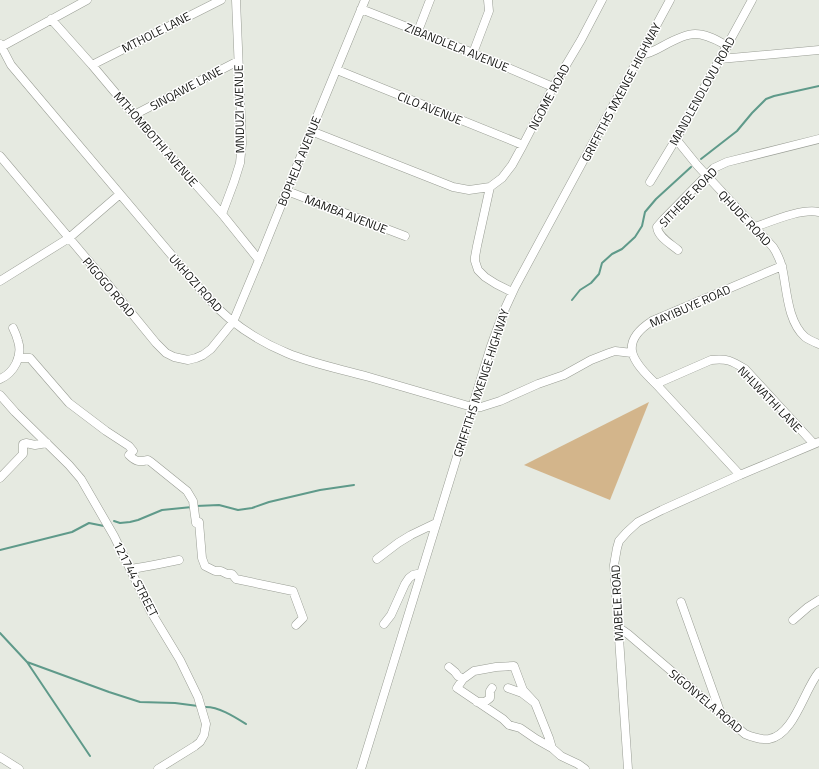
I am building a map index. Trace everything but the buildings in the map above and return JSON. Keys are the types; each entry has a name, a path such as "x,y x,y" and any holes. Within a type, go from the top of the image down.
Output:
{"street":[{"path":"1,45 87,0"},
{"name":"MTHOLE LANE","path":"92,65 221,0"},
{"name":"MNDUZI AVENUE","path":"222,214 240,163 242,143 236,0"},
{"name":"BOPHELA AVENUE","path":"233,322 365,0"},
{"path":"418,31 430,0"},
{"path":"473,53 489,11 488,0"},
{"name":"NGOME ROAD","path":"490,187 502,178 524,145 552,87 581,40 602,0"},
{"name":"GRIFFITHS MXENGE HIGHWAY","path":"361,769 472,407 503,313 512,292 670,0"},
{"name":"MANDLENDLOVU ROAD","path":"650,182 676,139 752,0"},
{"name":"ZIBANDLELA AVENUE","path":"361,9 473,53 552,87"},
{"name":"MTHOMBOTHI AVENUE","path":"51,19 222,214 259,260"},
{"path":"640,55 651,52 689,35 695,34 707,36 728,46"},
{"name":"UKHOZI ROAD","path":"1,45 11,65 217,309 233,322 250,334 288,353 317,363 472,407"},
{"path":"720,59 819,50"},
{"name":"SINQAWE LANE","path":"134,115 238,61"},
{"name":"CILO AVENUE","path":"337,70 524,145"},
{"path":"311,131 453,187 469,190 490,187 475,261 478,270 485,277 512,292"},
{"name":"QHUDE ROAD","path":"676,139 688,156 773,247 782,266 790,308 796,324 805,337 819,344"},
{"name":"SITHEBE ROAD","path":"678,250 660,235 657,227 714,168 720,165 819,139"},
{"name":"PIGOGO ROAD","path":"0,156 156,343 166,352 174,357 188,360 203,355 211,349 233,322"},
{"name":"MAMBA AVENUE","path":"287,191 404,236"},
{"path":"1,278 69,238 120,194"},
{"path":"755,227 804,211 813,210 819,212"},
{"name":"MAYIBUYE ROAD","path":"632,353 632,342 636,334 652,321 782,266"},
{"path":"0,379 15,366 18,358 19,342 14,328"},
{"path":"472,407 481,407 500,401 538,384 564,375 591,360 615,351 632,353 635,360 647,375 740,475"},
{"path":"18,358 30,358 69,403 106,431 129,446 133,451 129,455 134,460 140,462 148,460 187,491 192,501 196,522 199,522 202,558 205,566 215,571 232,574 236,579 293,591 303,618 296,625"},
{"name":"NHLWATHI LANE","path":"656,384 711,360 721,359 734,363 745,369 816,443"},
{"name":"121744 STREET","path":"0,395 81,479 114,536 151,612 180,660 198,697 206,724 204,734 200,742 158,769"},
{"path":"0,478 23,454 23,444 26,443 35,445 47,443"},
{"name":"MABELE ROAD","path":"628,769 614,565 619,541 626,532 638,522 662,510 816,443"},
{"path":"377,559 410,535 436,523"},
{"path":"130,568 147,567 179,560"},
{"path":"384,624 391,614 409,578 421,572"},
{"path":"793,620 819,600"},
{"path":"681,602 722,715"},
{"name":"SIGONYELA ROAD","path":"618,627 745,734 753,737 769,739 783,732 792,721 814,678 819,672"},
{"path":"552,748 536,703 523,690 514,666 496,667 474,671 463,679 457,688 509,725 520,728 552,748 561,756 585,769"},
{"path":"449,667 463,679"},
{"path":"477,702 485,702 490,698 490,691 492,688"},
{"path":"508,688 522,693 536,703"},
{"path":"0,757 19,769"}],"shaded area":[{"path":"649,402 610,500 524,465"}],"waterway":[{"path":"701,159 737,131 766,99 819,86"},
{"path":"572,300 580,290 591,283 599,274 602,263 612,254 622,249 635,237 642,226 645,212 656,199 691,167"},
{"path":"196,506 219,505 238,510 252,508 269,502 320,490 354,485"},
{"path":"114,521 120,523 130,522 162,510 192,507"},
{"path":"0,550 72,532 89,523 104,526"},
{"path":"0,633 27,662 90,756"},
{"path":"27,662 140,702 175,703 198,706"},
{"path":"204,707 221,710 246,724"}]}
